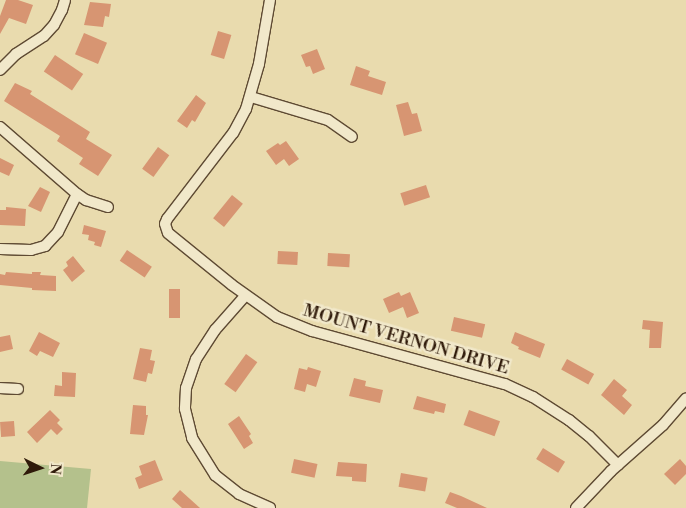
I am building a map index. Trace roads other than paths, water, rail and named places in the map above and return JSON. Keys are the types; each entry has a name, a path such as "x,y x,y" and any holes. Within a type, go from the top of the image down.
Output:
{"street":[{"path":"0,70 16,54 44,36 54,25 65,0"},
{"path":"270,0 259,64 250,97 328,120 352,137"},
{"name":"MOUNT VERNON DRIVE","path":"250,97 233,133 187,192 166,224 168,233 245,296 277,317 312,331 505,384 539,400 569,420 595,441 618,465"},
{"path":"0,127 77,194 86,200 108,207"},
{"path":"0,249 32,250 45,246 58,232 77,194"},
{"path":"245,296 215,330 196,359 186,388 185,409 192,438 215,475 239,494 270,508"},
{"path":"0,388 18,389"},
{"path":"576,508 618,465 663,425 686,399"}]}
